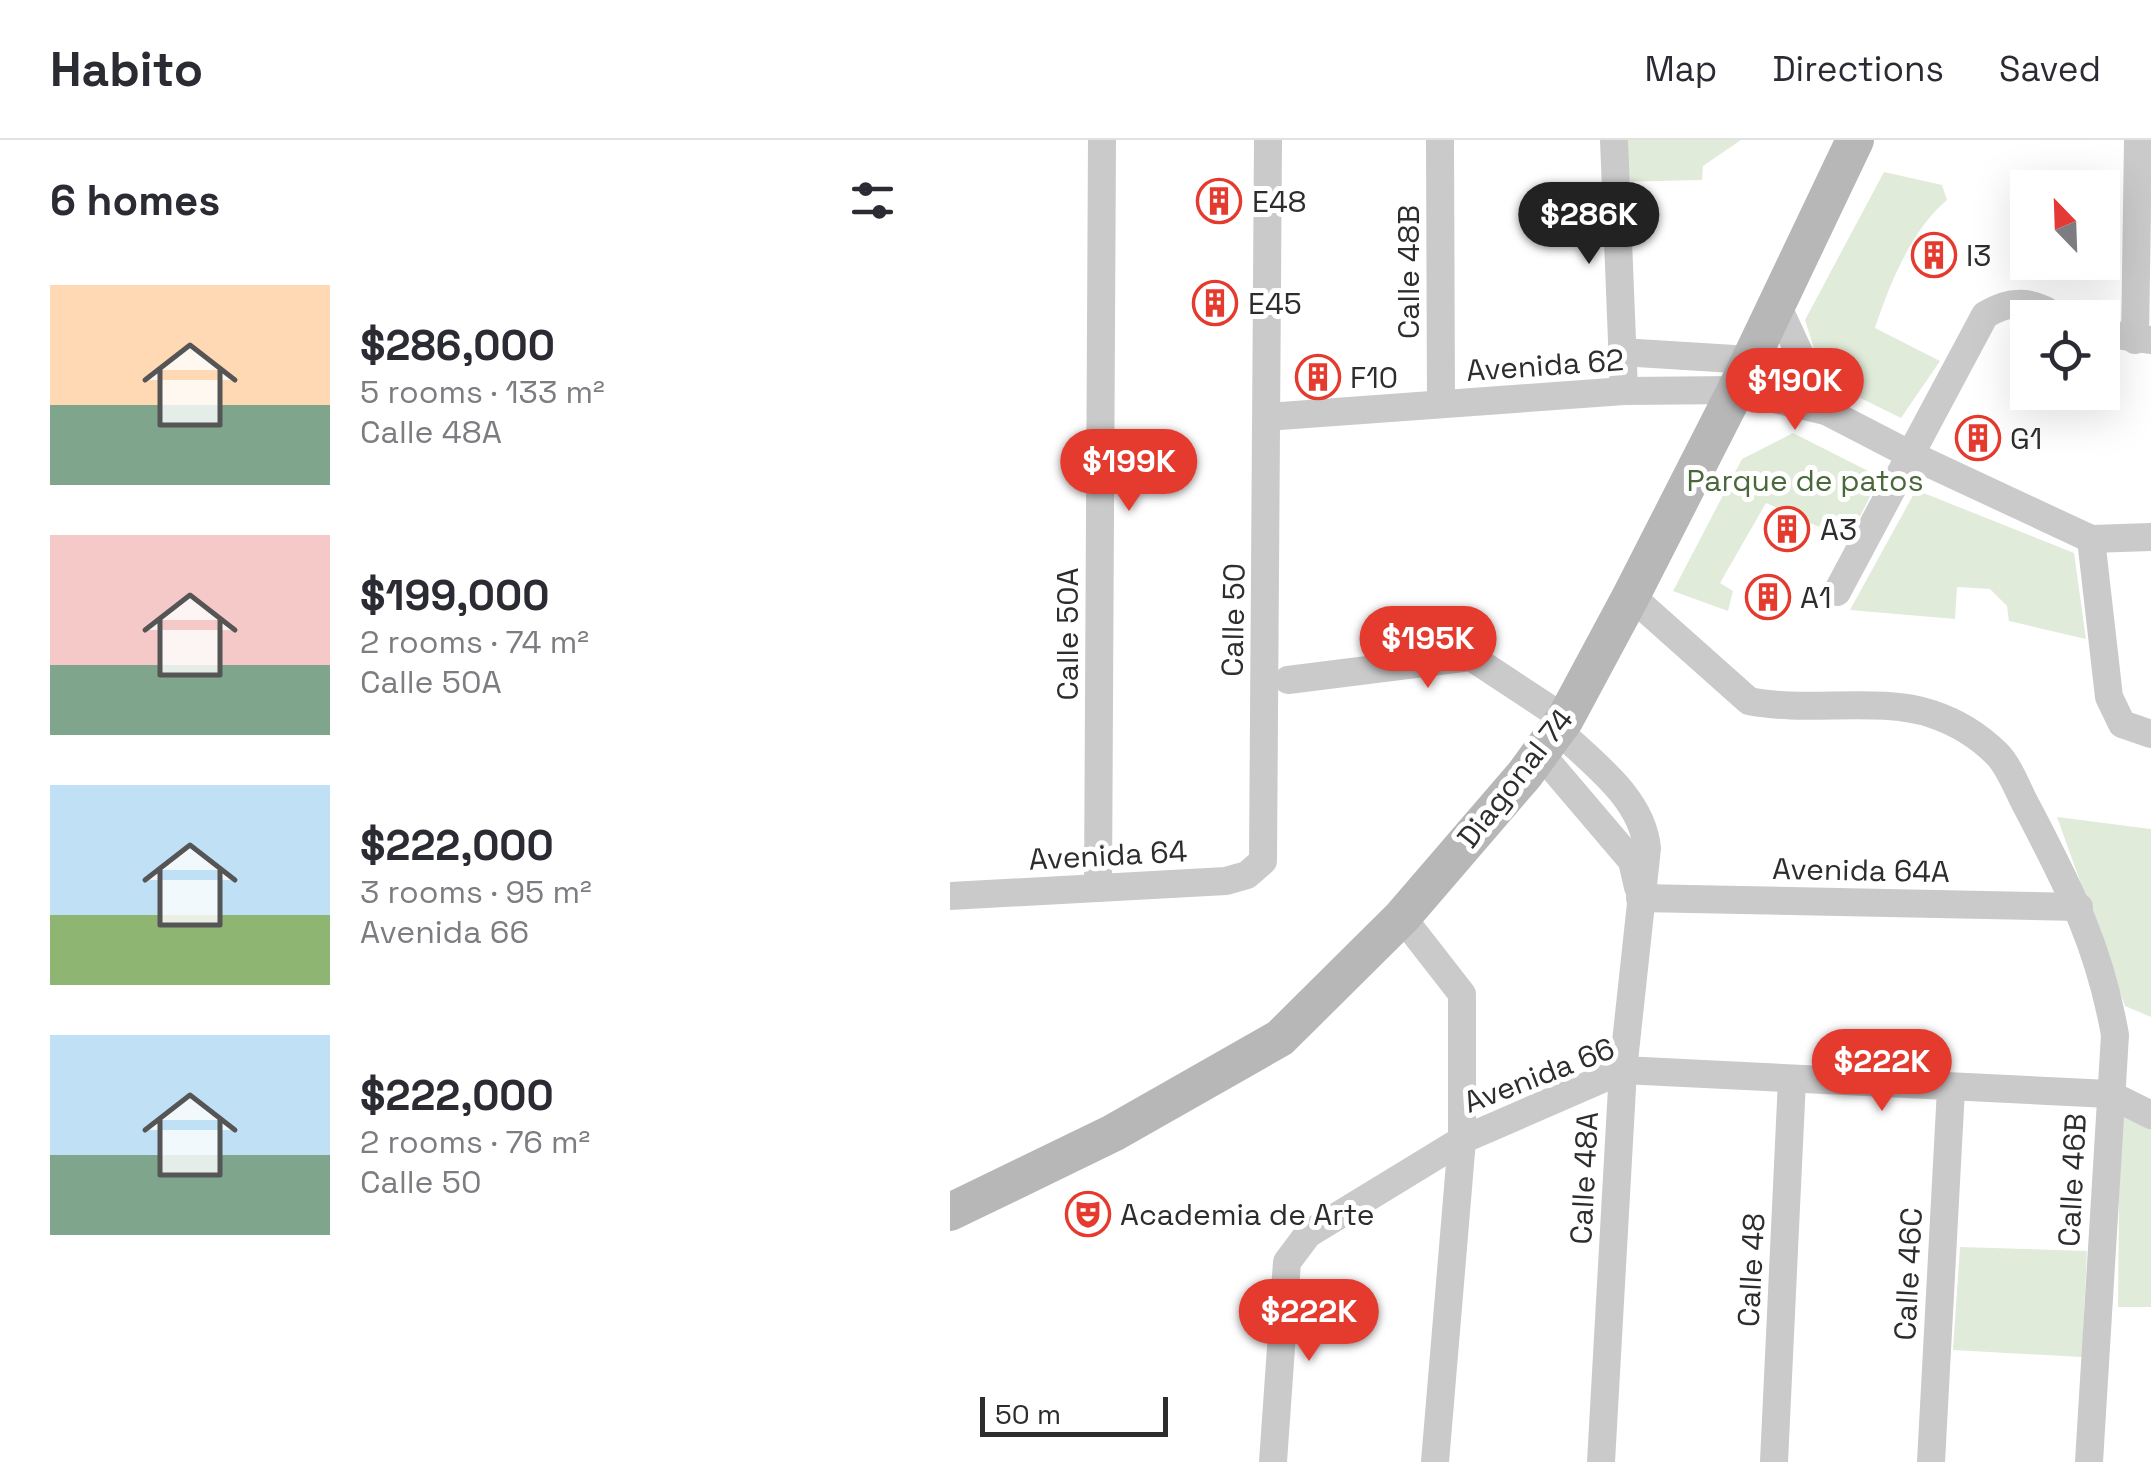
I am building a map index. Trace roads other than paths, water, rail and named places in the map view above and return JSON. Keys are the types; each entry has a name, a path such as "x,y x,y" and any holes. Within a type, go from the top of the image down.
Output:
{"street":[{"name":"Calle 50A","path":"1098,888 1102,140"},
{"name":"Calle 50","path":"1263,861 1268,140"},
{"name":"Calle 48B","path":"1440,140 1441,404"},
{"path":"1614,140 1624,391"},
{"name":"Diagonal 74","path":"950,1212 1113,1133 1280,1038 1402,917 1554,733 1631,596 1743,375 1854,140"},
{"path":"2138,140 2143,340"},
{"path":"1776,303 1826,411"},
{"path":"1837,592 1985,315 2010,304"},
{"name":"Avenida 62","path":"1621,352 1743,375 2090,539 2151,537"},
{"name":"Avenida 62","path":"1267,417 1624,391 1743,375"},
{"path":"2090,539 2109,697 2122,724 2151,734"},
{"path":"1631,596 1748,701 1774,706 1897,708 1929,712 1961,726 2000,756 2079,907"},
{"name":"Calle 48A","path":"1288,680 1471,657 1624,793 1646,834 1622,1070 1601,1462"},
{"name":"Avenida 64","path":"950,896 1226,882 1246,876 1263,861"},
{"name":"Avenida 64A","path":"1640,898 2079,907"},
{"name":"Calle 46B","path":"2079,907 2105,980 2115,1035 2089,1462"},
{"path":"1402,917 1462,994 1462,1140 1435,1462"},
{"name":"Avenida 66","path":"1272,1462 1287,1262 1308,1234 1462,1140 1622,1070 2109,1094 2151,1115"},
{"name":"Calle 48","path":"1774,1462 1792,1080"},
{"name":"Calle 46C","path":"1931,1462 1951,1088"}],"place":[{"name":"E48","path":"1219,201"},
{"name":"I3","path":"1934,255"},
{"name":"E45","path":"1215,303"},
{"name":"F10","path":"1318,377"},
{"name":"G1","path":"1978,438"},
{"name":"A3","path":"1787,529"},
{"name":"A1","path":"1768,597"},
{"name":"Academia de Arte","path":"1088,1214"}],"park label":[{"name":"Parque de patos","path":"1805,480"}]}
